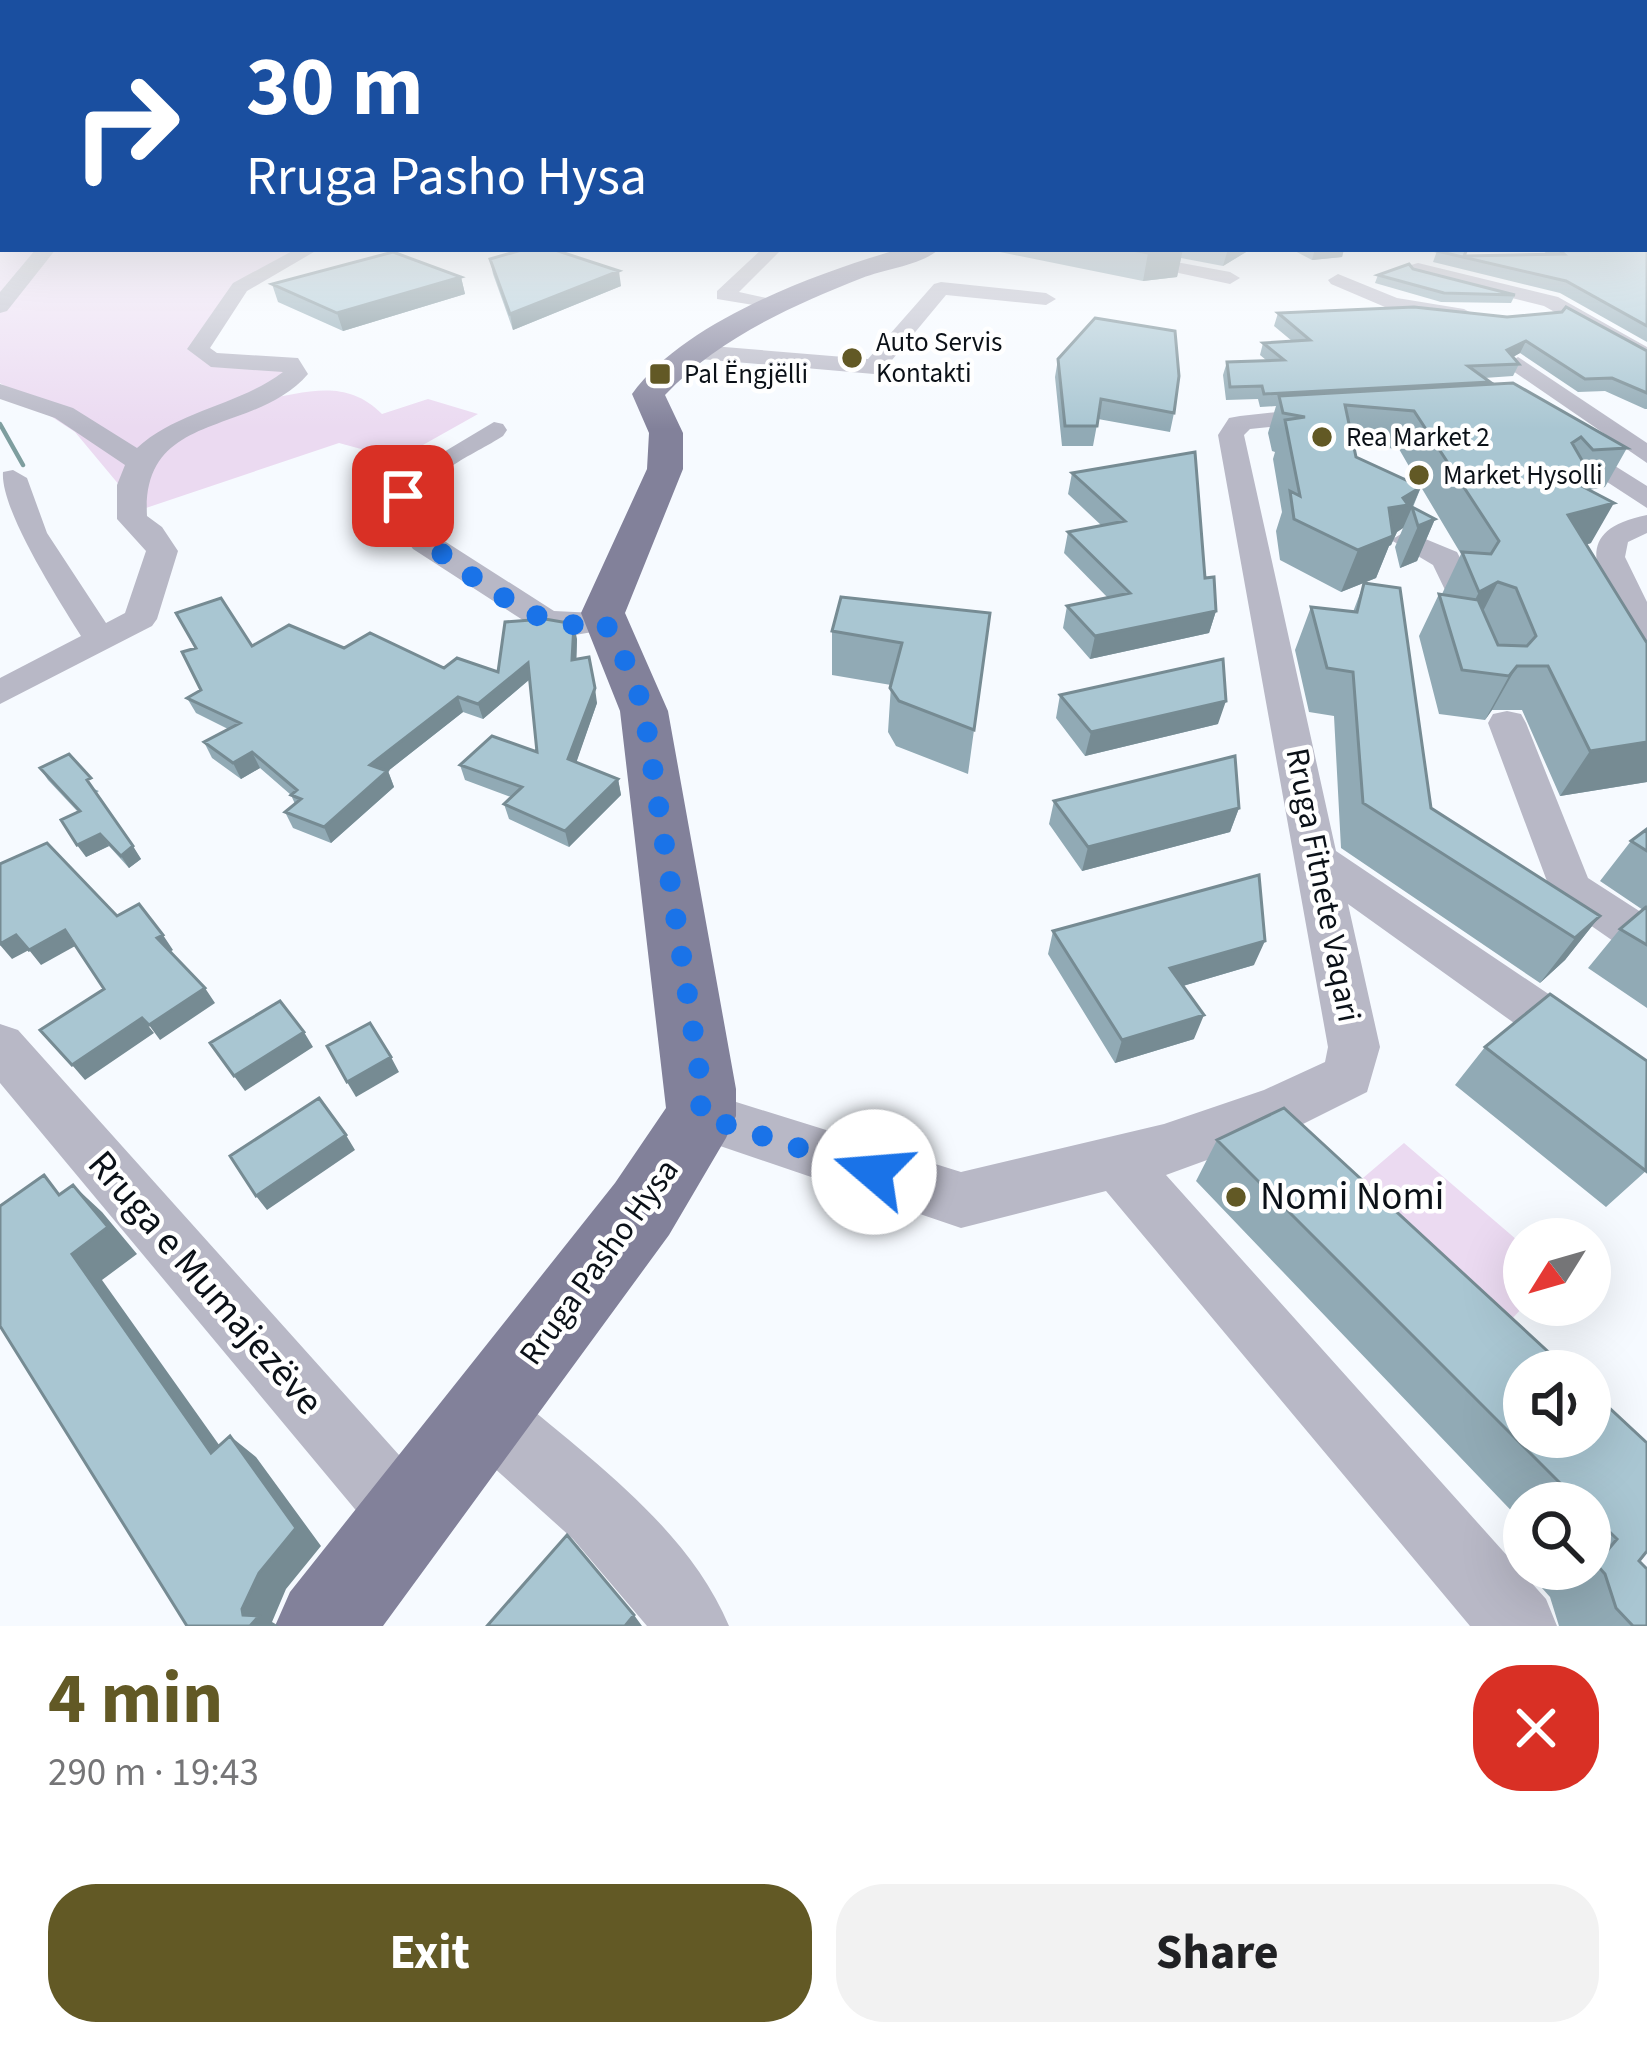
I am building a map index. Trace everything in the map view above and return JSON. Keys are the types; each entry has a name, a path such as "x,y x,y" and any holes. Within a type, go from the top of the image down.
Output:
{"main road":[{"path":"700,1116 702,1089 644,711 603,613 665,469 666,433 648,394 700,352 774,278"},
{"name":"Rruga Pasho Hysa","path":"324,1626 410,1520 641,1209 700,1116"}],"street":[{"path":"0,307 24,278"},
{"path":"0,693 140,619 162,551 152,533 132,519 131,485 138,461 167,437 276,389 296,374 290,363 211,360 198,349 240,287 257,278"},
{"path":"1459,278 1529,295 1579,314 1647,357"},
{"path":"1338,280 1392,303 1489,316"},
{"path":"700,352 874,367 941,287 1046,299"},
{"path":"1514,317 1579,314"},
{"path":"1518,364 1647,455"},
{"path":"0,391 64,413 138,461"},
{"name":"Rruga Fitnete Vaqari","path":"1118,1163 1278,1110 1348,1076 1354,1047 1239,490 1232,435 1238,424 1249,421 1308,429 1351,414"},
{"path":"1533,422 1647,499"},
{"path":"494,430 412,483 400,511 424,542 544,619 575,625 604,621"},
{"path":"13,478 32,533 99,638"},
{"path":"1647,524 1618,533 1610,544 1610,557 1647,638"},
{"path":"1406,540 1446,559 1457,585"},
{"path":"1507,723 1570,887 1633,931"},
{"path":"1318,860 1624,1073"},
{"name":"Rruga e Mumajezëve","path":"0,1046 410,1520"},
{"path":"700,1116 962,1201 1118,1163 1519,1626"},
{"path":"488,1416 582,1498 663,1583 690,1625"}],"shaded area":[{"path":"0,278 252,278 198,354 296,367 260,400 339,391 368,402 382,414 428,399 478,414 398,459 339,443 140,510 75,432 0,383"},
{"path":"1404,1143 1503,1228 1503,1318 1356,1184"}],"building":[{"path":"295,278 458,278 337,313 272,284"},
{"path":"497,278 602,278 510,314"},
{"path":"1389,278 1448,278 1515,295 1444,293"},
{"path":"1553,278 1647,278 1647,326"},
{"path":"1414,307 1507,317 1562,312 1566,307 1647,351 1647,393 1612,378 1585,379 1526,341 1507,350 1519,364 1468,366 1490,382 1264,394 1262,386 1230,387 1227,362 1284,360 1263,343 1310,340 1278,313"},
{"path":"1095,318 1175,331 1179,376 1174,413 1101,399 1097,426 1065,426 1058,359"},
{"path":"1513,383 1627,448 1593,450 1581,437 1572,443 1594,481 1572,481 1614,503 1568,515 1647,643 1647,742 1590,751 1548,666 1517,666 1509,676 1462,670 1439,594 1478,600 1498,645 1527,646 1536,636 1516,588 1498,582 1479,592 1462,552 1491,554 1499,541 1414,411 1345,405 1356,457 1421,487 1403,498 1408,505 1389,508 1393,536 1358,550 1294,519 1290,491 1300,496 1285,420 1305,417 1283,413 1279,396"},
{"path":"1195,452 1205,578 1214,577 1216,611 1095,636 1067,606 1130,593 1068,532 1125,521 1072,473"},
{"path":"1412,507 1435,519 1418,526"},
{"path":"1364,583 1400,588 1431,808 1600,916 1575,938 1363,803 1353,672 1327,668 1311,607 1357,612"},
{"path":"841,597 990,613 974,730 899,701 890,688 902,643 832,631"},
{"path":"221,598 252,646 289,625 344,648 370,633 444,668 457,658 498,672 505,622 545,619 574,624 572,660 589,657 595,688 568,759 618,779 565,831 504,804 522,787 460,765 492,736 537,752 528,663 478,704 458,697 370,765 387,771 324,827 285,812 301,799 291,795 297,790 252,752 233,763 204,742 240,723 187,698 201,690 182,652 196,648 176,613"},
{"path":"1223,659 1226,701 1091,732 1060,695"},
{"path":"69,754 91,778 87,780 133,846 121,856 100,834 77,845 61,820 80,811 40,768"},
{"path":"1235,756 1239,808 1088,847 1054,801"},
{"path":"1647,829 1647,851 1631,841"},
{"path":"47,843 117,916 139,904 163,935 157,938 205,988 149,1025 142,1018 72,1065 40,1030 104,989 65,930 29,950 16,935 0,944 0,864"},
{"path":"1259,875 1265,941 1170,968 1204,1015 1122,1040 1053,931"},
{"path":"1647,907 1647,945 1620,929"},
{"path":"1550,994 1647,1061 1646,1171 1485,1047"},
{"path":"280,1001 304,1032 234,1076 210,1043"},
{"path":"370,1023 391,1057 347,1082 327,1046"},
{"path":"319,1098 346,1135 256,1196 230,1156"},
{"path":"1284,1108 1503,1310 1503,1326 1520,1326 1546,1350 1503,1350 1503,1426 1217,1140"},
{"path":"44,1175 59,1195 73,1185 108,1227 72,1254 211,1453 230,1436 296,1528 259,1573 242,1609 243,1615 259,1616 250,1626 187,1626 0,1326 0,1206"},
{"path":"1611,1410 1647,1443 1647,1551 1639,1561 1647,1569 1647,1626 1633,1626 1616,1608 1610,1590 1611,1546 1617,1539 1611,1533 1611,1482 1559,1482 1535,1458 1611,1458"},
{"path":"567,1535 634,1615 625,1626 487,1626"}],"waterway":[{"path":"0,424 23,465"}],"place":[{"name":"Auto Servis Kontakti","path":"852,358"},
{"name":"Pal Ëngjëlli","path":"660,374"},
{"name":"Rea Market 2","path":"1322,437"},
{"name":"Market Hysolli","path":"1419,475"},
{"name":"Nomi Nomi","path":"1236,1197"}],"route":[{"path":"403,496 400,511 424,542 544,619 575,625 604,621 629,668 644,711 657,785 702,1089 700,1116 874,1172"}]}
